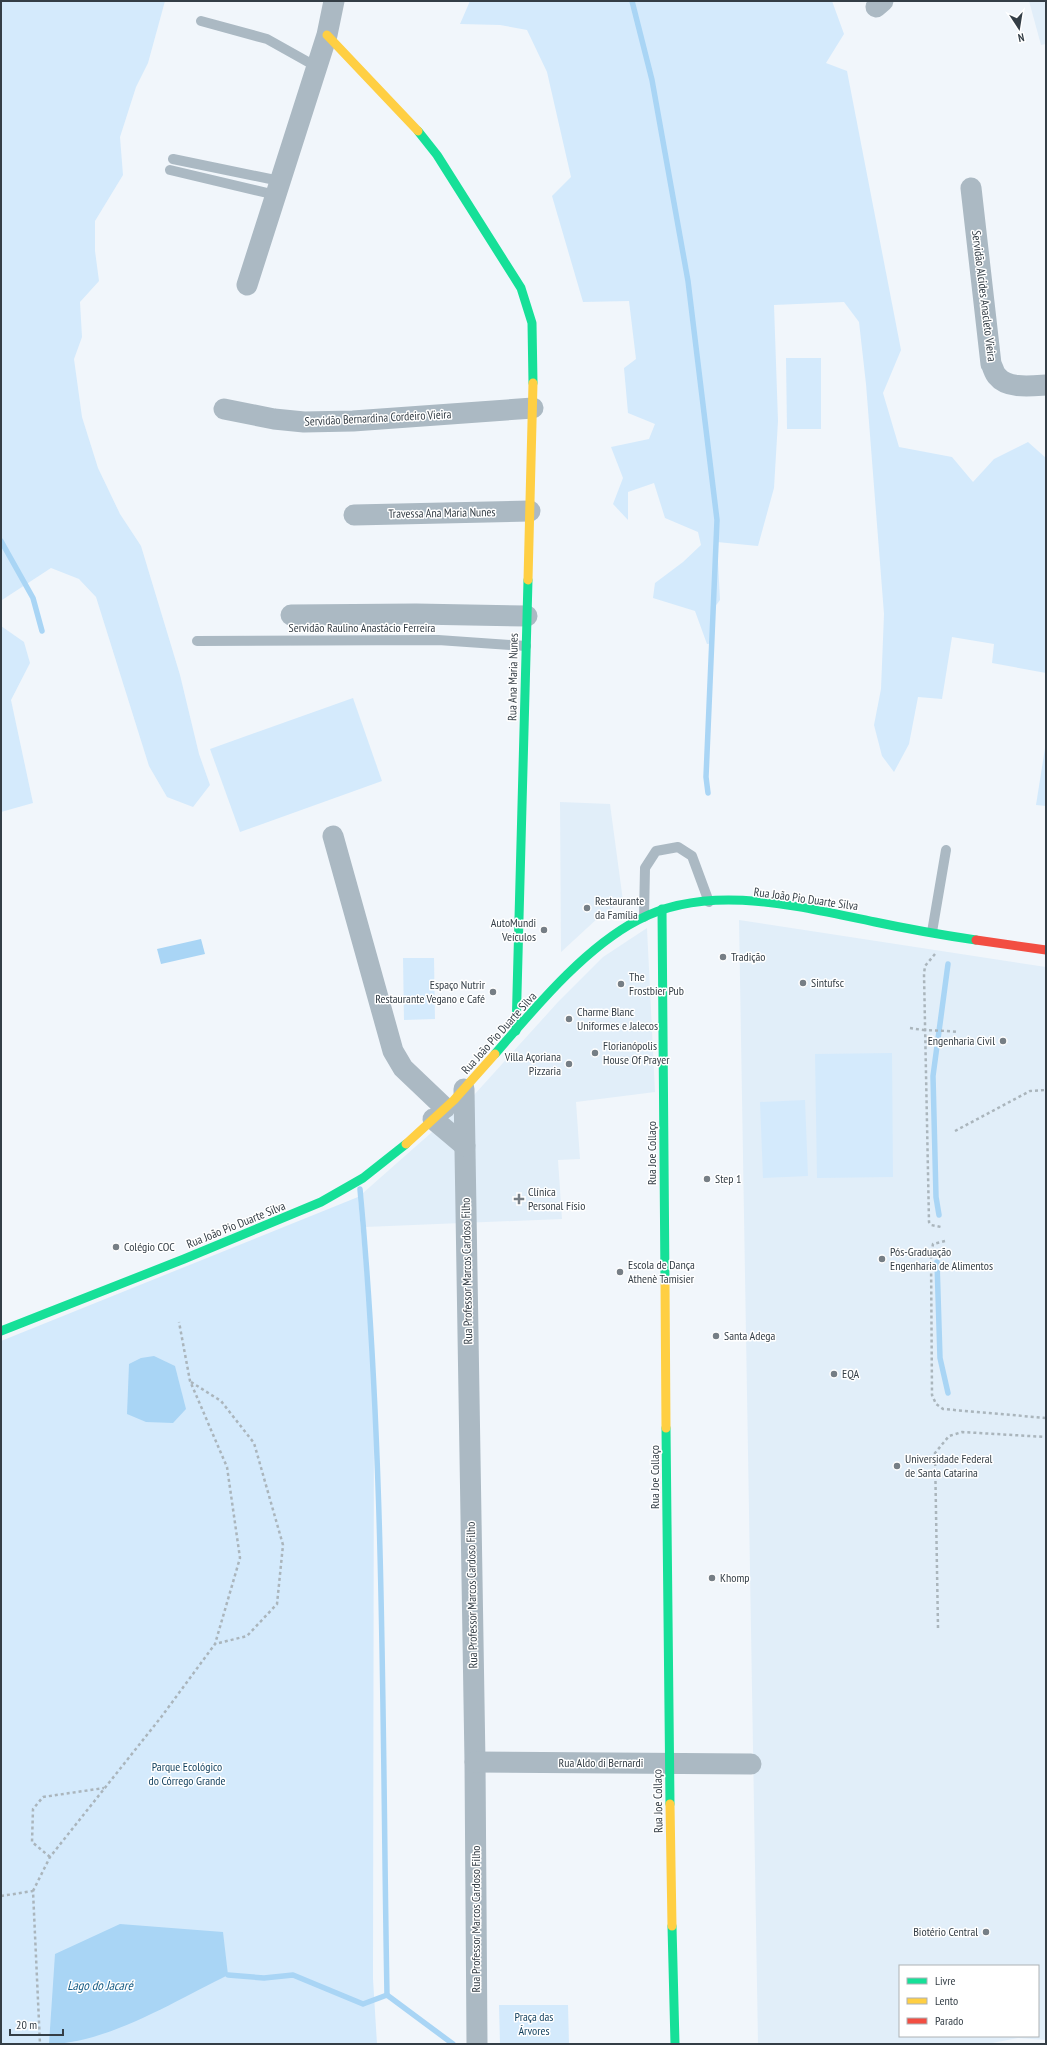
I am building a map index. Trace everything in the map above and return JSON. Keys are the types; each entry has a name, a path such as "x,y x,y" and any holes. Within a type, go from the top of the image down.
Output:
{"street":[{"path":"247,285 327,35 334,1"},
{"name":"Rua Ana Maria Nunes","path":"327,35 423,136 521,288 532,323 533,408 516,1031"},
{"name":"Servidão Alcides Anacleto Vieira","path":"971,188 991,364 997,376 1008,383 1025,386 1046,385"},
{"name":"Servidão Bernardina Cordeiro Vieira","path":"224,409 267,418 304,422 353,421 533,408"},
{"name":"Travessa Ana Maria Nunes","path":"354,515 530,511"},
{"path":"290,615 416,614 527,616"},
{"path":"333,836 393,1051 403,1068 465,1146"},
{"name":"Rua João Pio Duarte Silva","path":"1,1331 215,1247 337,1195 410,1142 464,1089 516,1031 592,953 622,930 644,917 662,909 709,902 736,902 787,906 932,932 1046,950"},
{"name":"Rua Joe Collaço","path":"662,909 669,1763 675,2044"},
{"name":"Rua Professor Marcos Cardoso Filho","path":"464,1089 475,1762 477,2043"},
{"name":"Rua Aldo di Bernardi","path":"475,1762 751,1764"}],"lane":[{"path":"201,21 267,39 317,67"},
{"path":"173,159 278,188"},
{"path":"170,170 278,188"},
{"name":"Servidão Raulino Anastácio Ferreira","path":"197,641 438,640 526,646"},
{"path":"644,917 645,868 656,851 678,847 692,856 709,902"},
{"path":"932,932 946,850"}],"path":[{"path":"938,953 930,959 925,966 924,974 929,1222 932,1226 941,1227"},
{"path":"910,1028 958,1032"},
{"path":"956,1131 1030,1091 1046,1090"},
{"path":"945,1241 933,1244 931,1254 932,1395 936,1404 943,1409 1046,1418"},
{"path":"40,2044 33,1891 50,1857 162,1716 215,1644 240,1558 227,1467 190,1381 179,1322"},
{"path":"190,1381 221,1401 254,1442 283,1545 277,1604 247,1636 215,1644"},
{"path":"938,1628 935,1453 949,1436 962,1432 1046,1437"},
{"path":"50,1857 32,1842 33,1809 43,1797 105,1788"},
{"path":"1,1896 33,1891"}],"shaded area":[{"path":"1029,1 1046,1 1046,44 1041,45"},
{"path":"560,802 610,804 623,901 600,916 561,952"},
{"name":"Universidade Federal de Santa Catarina","path":"739,920 1046,967 1046,2040 1018,2038 987,2044 758,2044"},
{"path":"647,928 655,1092 576,1102 580,1159 558,1160 562,1219 365,1227 363,1193 474,1095 558,1002 603,957"}],"green space":[{"path":"1,1 165,1 148,63 136,87 120,137 123,175 95,221 95,251 99,281 80,302 82,337 74,359 82,417 98,468 120,514 141,546 180,675 199,754 210,785 193,807 167,797 149,766 96,597 79,579 51,568 2,600 1,606"},
{"path":"470,1 832,1 844,34 826,63 847,71 901,350 883,393 899,447 952,457 973,482 994,459 1028,442 1046,458 1046,673 992,663 994,644 952,637 942,699 918,697 909,744 894,772 882,756 874,725 881,689 884,614 866,384 859,322 844,302 774,305 778,421 774,488 758,546 717,542 720,600 714,608 714,643 707,644 695,611 653,598 655,583 683,562 701,545 698,532 665,518 654,483 628,492 628,520 613,504 623,478 611,447 649,439 655,424 628,413 624,368 636,359 629,301 583,302 552,196 571,177 547,72 527,30 500,25 460,24"},
{"path":"786,358 821,358 821,429 787,429"},
{"path":"1,626 24,642 30,663 11,700 33,803 1,812"},
{"path":"353,698 382,781 240,832 210,749"},
{"path":"1046,742 1046,806 1036,805"},
{"path":"403,958 434,958 435,1019 404,1020"},
{"path":"892,1053 893,1177 817,1178 815,1054"},
{"path":"805,1100 808,1176 763,1178 760,1102"},
{"name":"Parque Ecológico do Córrego Grande","path":"358,1197 374,1377 373,1979 377,2044 1,2044 1,1341"},
{"name":"Praça das Árvores","path":"499,2005 568,2005 569,2044 500,2044"}],"water":[{"path":"201,939 205,954 161,964 157,949"},
{"path":"154,1356 175,1366 186,1409 173,1423 146,1422 127,1414 129,1364 141,1358"},
{"name":"Lago do Jacaré","path":"120,1924 223,1932 228,1975 164,2008 117,2029 94,2037 71,2042 49,2044 55,1954"}],"waterway":[{"path":"632,1 652,80 688,281 717,520 706,777 708,793"},
{"path":"1,541 33,598 42,631"},
{"path":"939,1215 936,1197 933,1076 948,964"},
{"path":"360,1189 368,1289 378,1490 383,1692 387,1995"},
{"path":"937,1262 940,1358 948,1393"},
{"path":"228,1975 264,1978 293,1975 363,2004 387,1995 453,2044"}],"traffic: fast":[{"path":"418,131 437,155 521,288 532,323 533,383"},
{"path":"516,1031 528,580"},
{"path":"495,1054 543,999 598,946 638,920 665,909 694,902 724,900 755,901 786,905 976,940"},
{"path":"662,909 665,1282"},
{"path":"1,1331 184,1259 321,1202 363,1178 406,1144"},
{"path":"666,1428 670,1804"},
{"path":"672,1926 675,2044"}],"traffic: slow":[{"path":"327,35 418,131"},
{"path":"528,580 533,383"},
{"path":"406,1144 454,1100 495,1054"},
{"path":"665,1282 666,1428"},
{"path":"670,1804 672,1926"}],"traffic: jam":[{"path":"976,940 1046,950"}],"place":[{"name":"Restaurante da Família","path":"587,908"},
{"name":"AutoMundi Veículos","path":"544,930"},
{"name":"Tradição","path":"723,957"},
{"name":"Sintufsc","path":"803,983"},
{"name":"The Frostbier Pub","path":"621,984"},
{"name":"Espaço Nutrir Restaurante Vegano e Café","path":"493,992"},
{"name":"Charme Blanc Uniformes e Jalecos","path":"569,1019"},
{"name":"Engenharia Civil","path":"1003,1041"},
{"name":"Florianópolis House Of Prayer","path":"595,1053"},
{"name":"Villa Açoriana Pizzaria","path":"569,1064"},
{"name":"Step 1","path":"707,1179"},
{"name":"Clínica Personal Físio","path":"519,1199"},
{"name":"Colégio COC","path":"116,1247"},
{"name":"Pós-Graduação Engenharia de Alimentos","path":"882,1259"},
{"name":"Escola de Dança Athenè Tamisier","path":"620,1272"},
{"name":"Santa Adega","path":"716,1336"},
{"name":"EQA","path":"834,1374"},
{"name":"Universidade Federal de Santa Catarina","path":"897,1466"},
{"name":"Khomp","path":"712,1578"},
{"name":"Biotério Central","path":"986,1932"}]}
